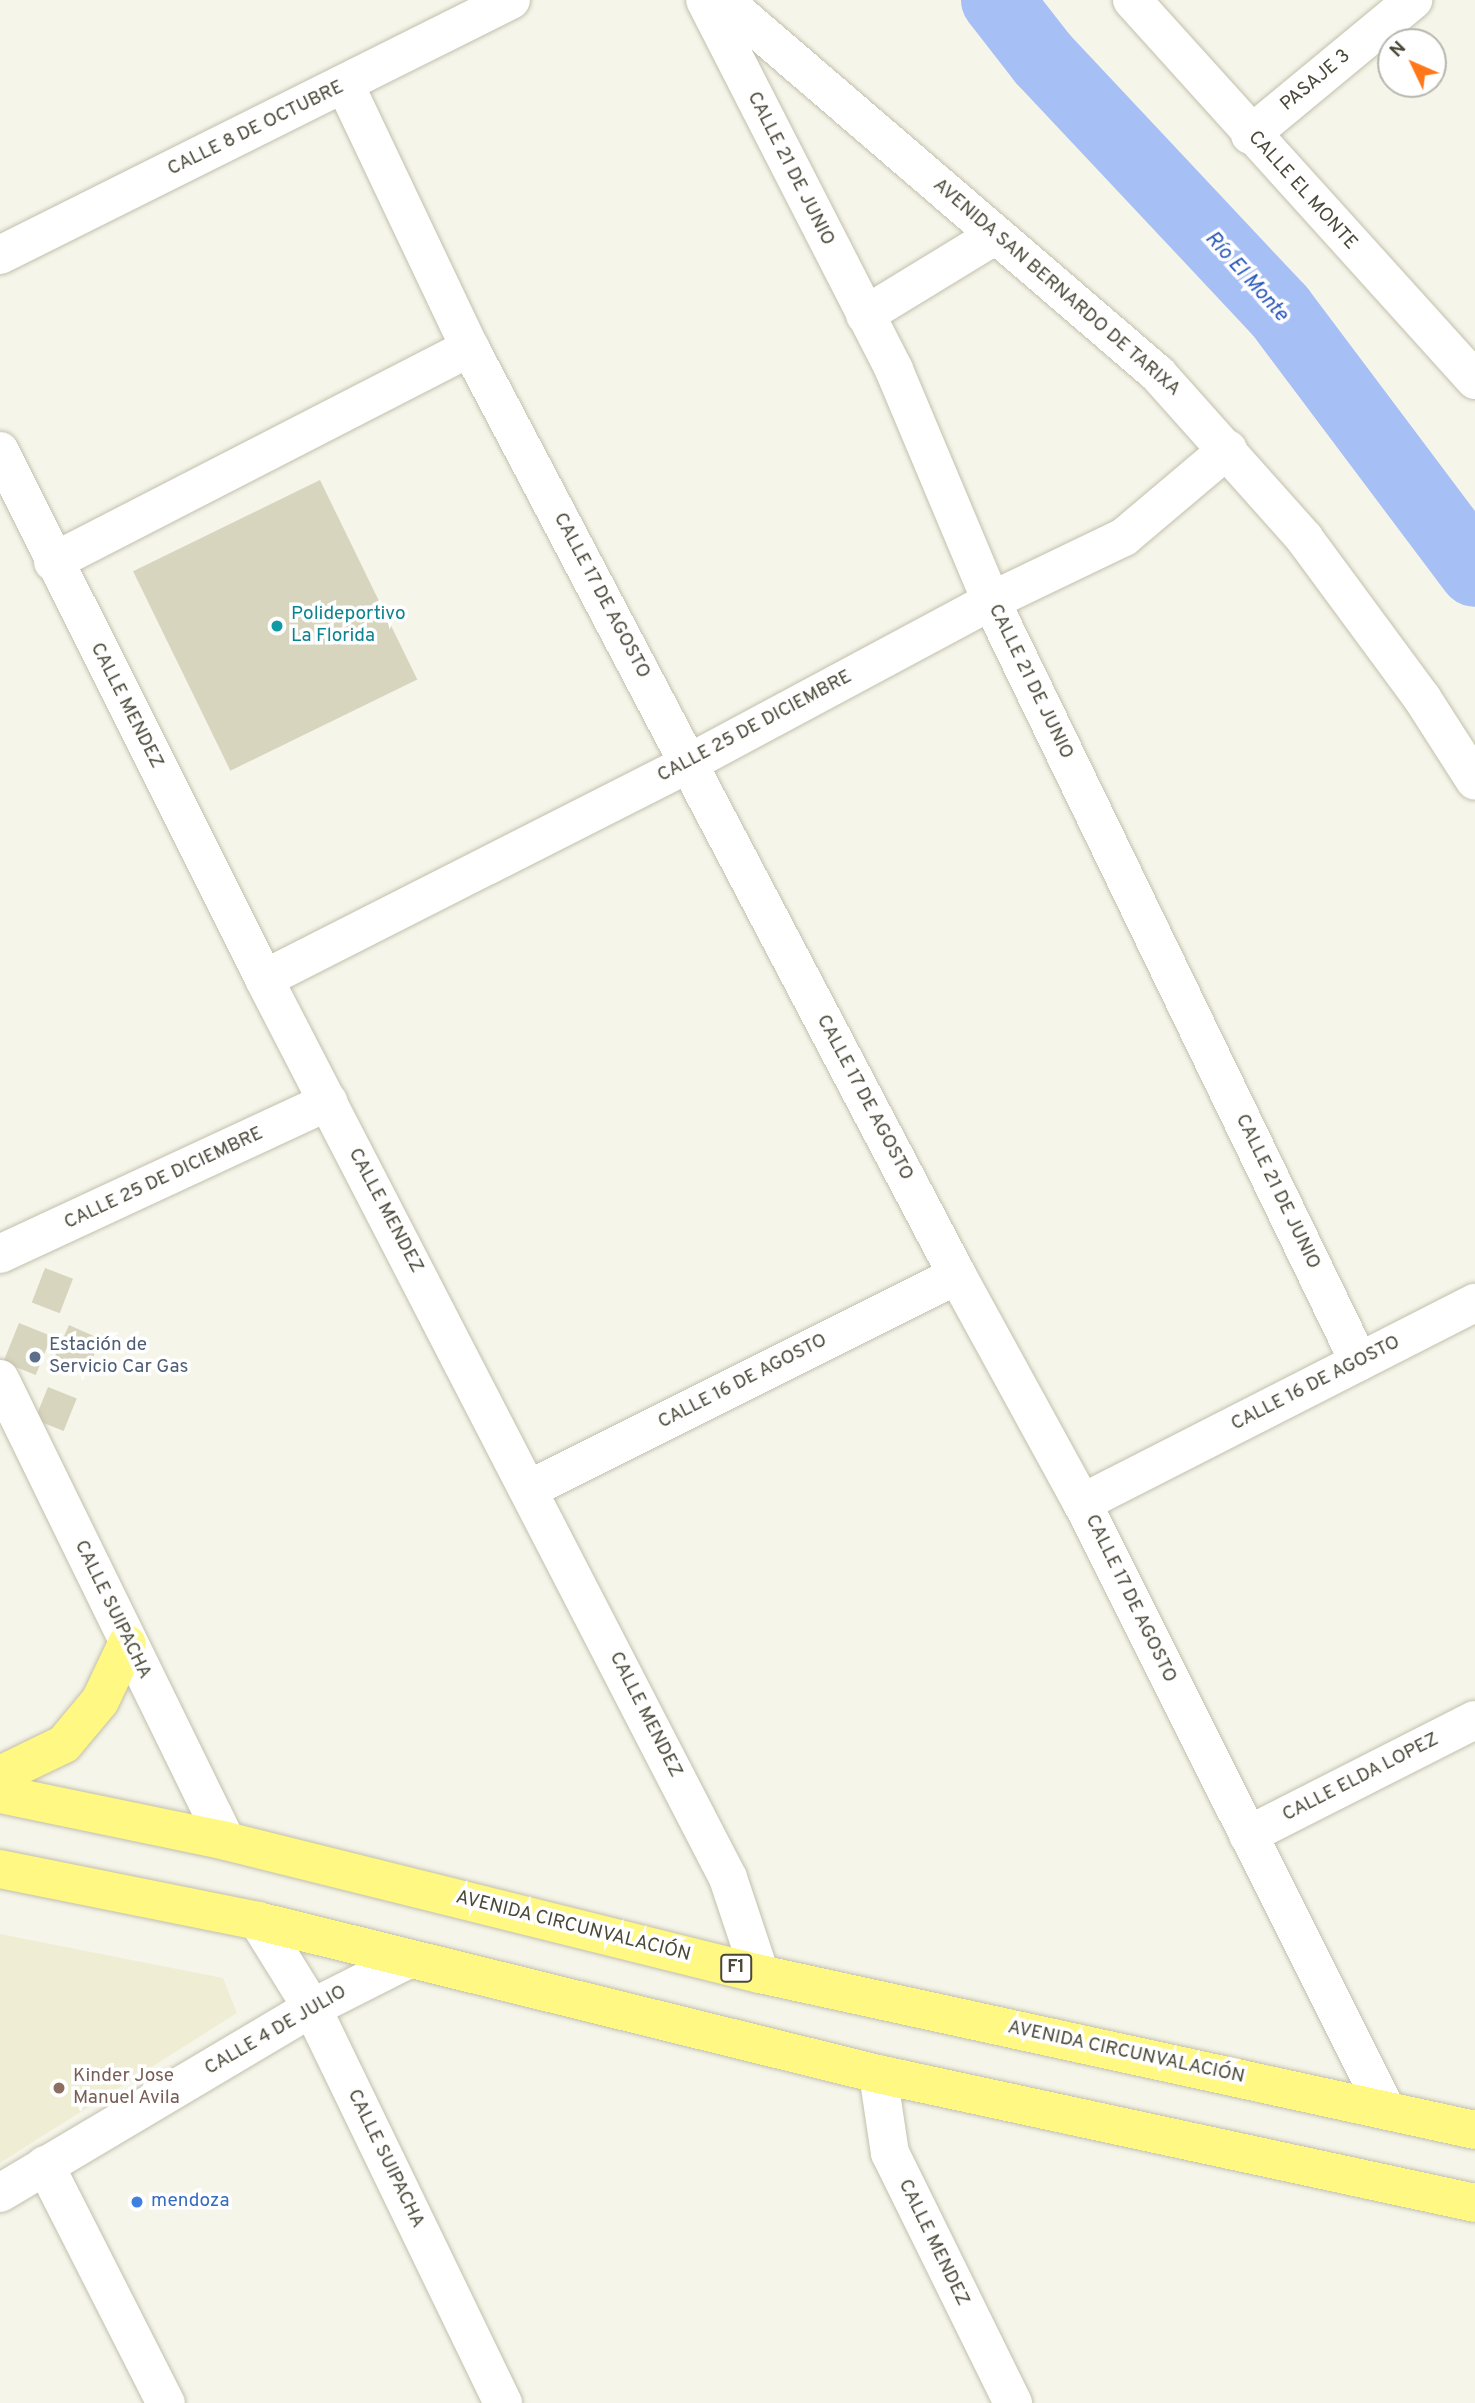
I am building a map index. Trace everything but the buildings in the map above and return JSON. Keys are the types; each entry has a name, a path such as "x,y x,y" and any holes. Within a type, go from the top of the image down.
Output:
{"highway":[{"path":"0,1775 64,1744 100,1701 127,1644"},
{"name":"AVENIDA CIRCUNVALACIÓN","path":"0,1794 226,1841 760,1974 1475,2130"},
{"path":"0,1869 258,1921 878,2074 1475,2203"}],"street":[{"name":"CALLE 8 DE OCTUBRE","path":"0,255 511,0"},
{"name":"CALLE 21 DE JUNIO","path":"705,0 894,370 991,601 1359,1362"},
{"name":"AVENIDA SAN BERNARDO DE TARIXA","path":"723,0 1158,374 1228,449 1304,538 1422,698 1475,781"},
{"name":"CALLE EL MONTE","path":"1132,0 1250,135 1475,380"},
{"name":"PASAJE 3","path":"1250,135 1413,0"},
{"name":"CALLE 17 DE AGOSTO","path":"345,85 470,348 957,1275 1082,1503 1386,2109"},
{"path":"865,315 996,235"},
{"path":"53,562 470,348"},
{"name":"CALLE 25 DE DICIEMBRE","path":"264,979 689,763 991,601 1124,537 1228,449"},
{"name":"CALLE MENDEZ","path":"0,451 53,562 264,979 530,1489 728,1878 760,1974"},
{"name":"CALLE 25 DE DICIEMBRE","path":"0,1254 328,1102"},
{"name":"CALLE 16 DE AGOSTO","path":"530,1489 957,1275"},
{"name":"CALLE 16 DE AGOSTO","path":"1082,1503 1475,1303"},
{"name":"CALLE SUIPACHA","path":"0,1379 127,1644 226,1841"},
{"name":"CALLE ELDA LOPEZ","path":"1248,1835 1475,1720"},
{"name":"CALLE SUIPACHA","path":"258,1921 312,2008 503,2403"},
{"name":"CALLE 4 DE JULIO","path":"0,2193 312,2008 409,1959"},
{"name":"CALLE MENDEZ","path":"878,2074 890,2153 1013,2403"},
{"path":"46,2165 166,2403"}],"shaded area":[{"name":"Kinder Jose Manuel Avila","path":"0,1934 223,1978 237,2013 0,2163"}],"waterway":[{"name":"Río El Monte","path":"997,0 1043,59 1279,310 1475,571"}],"place":[{"name":"Polideportivo La Florida","path":"277,626"},
{"name":"Estación de Servicio Car Gas","path":"35,1357"},
{"name":"Kinder Jose Manuel Avila","path":"59,2088"},
{"name":"mendoza","path":"137,2202"}]}
